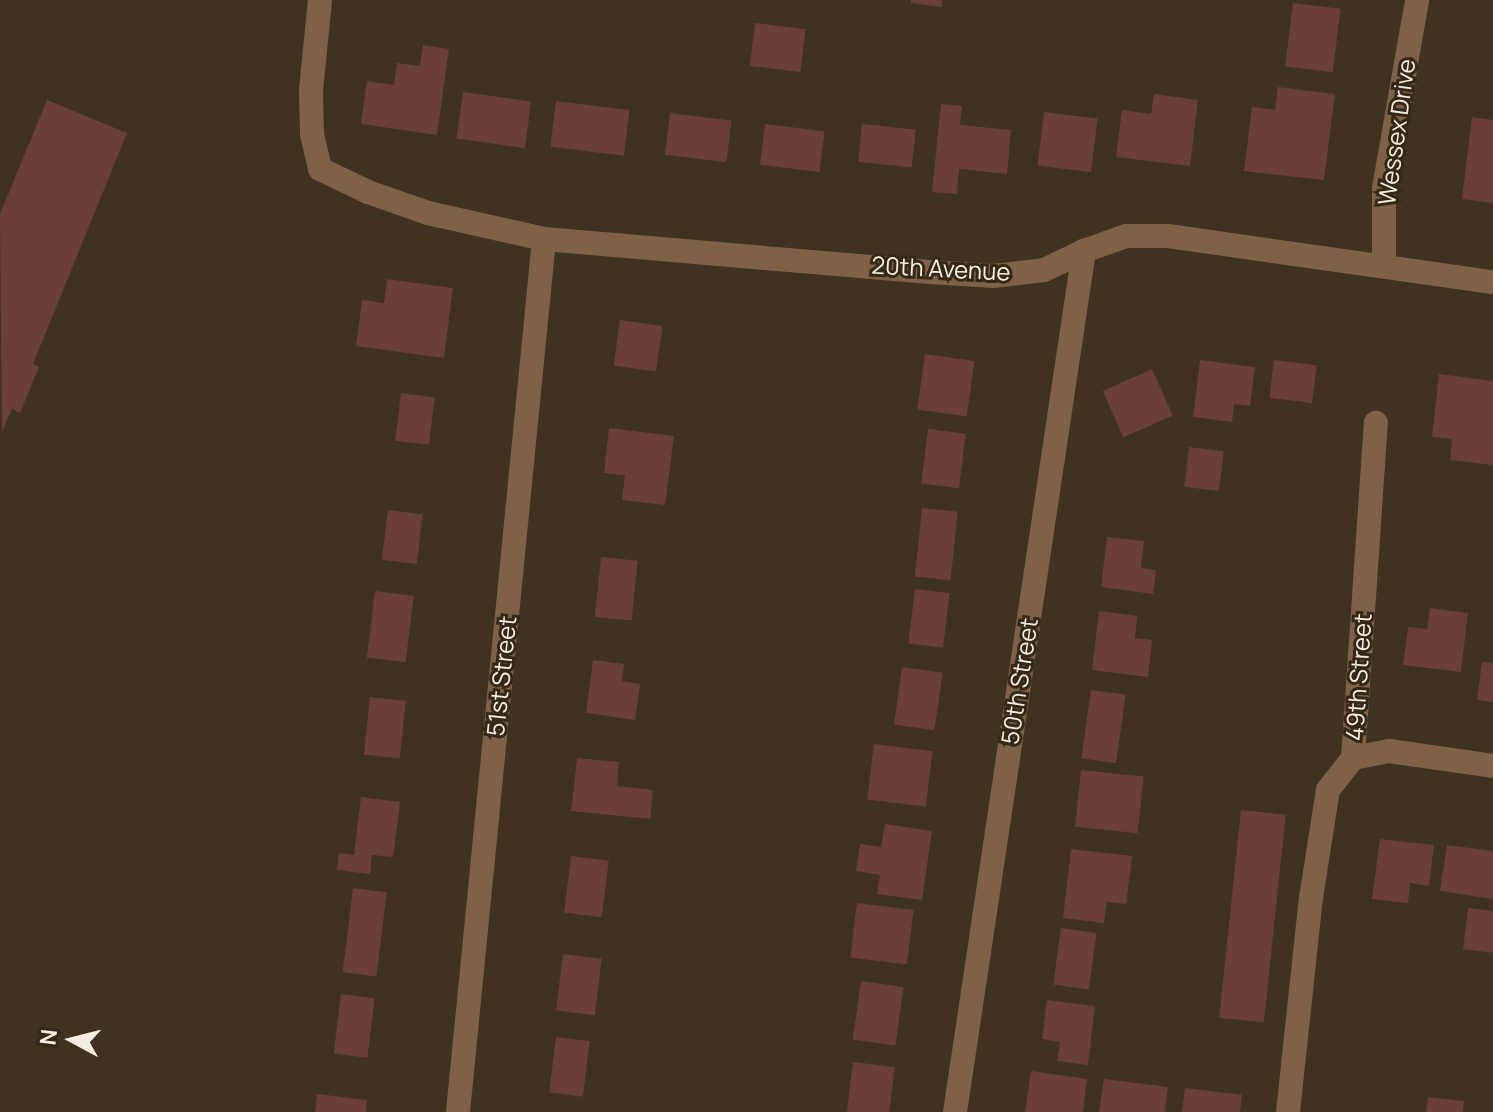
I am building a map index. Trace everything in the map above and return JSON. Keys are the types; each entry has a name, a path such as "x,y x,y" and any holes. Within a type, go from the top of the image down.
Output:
{"street":[{"name":"20th Avenue","path":"320,0 311,90 312,134 320,169 428,213 544,239 993,276 1044,270 1126,236 1168,236 1493,282"},
{"name":"Wessex Drive","path":"1384,265 1384,188 1417,0"},
{"name":"51st Street","path":"458,1112 544,239"},
{"name":"50th Street","path":"955,1112 1084,251"},
{"name":"49th Street","path":"1288,1112 1311,898 1328,790 1353,758 1376,423"},
{"path":"1353,758 1389,751 1493,766"}],"building":[{"path":"911,0 942,0 942,7 911,3"},
{"path":"1293,3 1341,9 1333,72 1285,67"},
{"path":"755,23 806,29 800,72 750,66"},
{"path":"423,45 449,49 437,135 361,124 367,81 394,85 397,63 420,66"},
{"path":"1278,87 1335,94 1324,180 1244,171 1252,107 1275,110"},
{"path":"463,92 531,102 525,148 456,139"},
{"path":"1154,94 1198,100 1190,166 1116,157 1122,110 1151,114"},
{"path":"47,100 127,133 33,364 39,367 20,413 12,409 2,432 0,214"},
{"path":"556,101 629,110 624,156 550,147"},
{"path":"941,104 962,106 960,125 1011,130 1007,174 959,169 957,194 932,192"},
{"path":"1044,112 1098,119 1091,172 1037,166"},
{"path":"670,113 732,121 726,162 665,155"},
{"path":"1472,117 1493,120 1493,203 1462,199"},
{"path":"765,124 825,131 820,172 760,165"},
{"path":"862,124 916,130 912,167 858,162"},
{"path":"387,279 453,288 444,358 356,346 362,300 384,303"},
{"path":"620,320 663,326 656,372 614,366"},
{"path":"925,354 975,361 967,416 917,409"},
{"path":"1200,360 1255,367 1250,406 1234,404 1232,422 1193,417"},
{"path":"1274,360 1317,365 1312,403 1269,398"},
{"path":"1152,369 1173,416 1123,438 1103,391"},
{"path":"1439,374 1493,381 1493,465 1450,460 1452,439 1432,437"},
{"path":"401,393 435,397 429,445 395,441"},
{"path":"609,428 674,436 665,505 622,500 625,475 604,473"},
{"path":"928,429 966,434 959,488 921,484"},
{"path":"1189,447 1224,451 1219,491 1184,487"},
{"path":"922,508 958,512 951,580 915,577"},
{"path":"388,510 423,514 417,564 382,560"},
{"path":"1107,537 1144,541 1141,568 1156,570 1153,594 1101,587"},
{"path":"601,557 638,561 632,621 595,617"},
{"path":"915,589 950,593 943,648 908,644"},
{"path":"375,591 414,596 406,662 367,658"},
{"path":"1430,608 1468,613 1461,672 1403,665 1408,627 1427,629"},
{"path":"1099,611 1137,616 1135,638 1152,640 1148,677 1092,670"},
{"path":"593,660 624,664 622,681 640,684 635,720 586,713"},
{"path":"1482,662 1493,663 1493,702 1477,700"},
{"path":"902,667 943,673 935,730 894,724"},
{"path":"1091,690 1126,695 1116,763 1081,758"},
{"path":"370,697 406,701 400,758 364,755"},
{"path":"874,744 933,751 926,807 867,800"},
{"path":"577,758 619,762 617,786 653,790 650,819 571,811"},
{"path":"1081,770 1144,777 1138,833 1075,827"},
{"path":"361,797 400,802 393,857 372,855 370,874 337,870 339,853 354,855"},
{"path":"1241,810 1286,815 1264,1023 1219,1018"},
{"path":"885,824 932,831 922,900 877,894 880,875 856,871 860,844 881,847"},
{"path":"1380,839 1434,845 1429,886 1410,883 1408,903 1372,899"},
{"path":"1447,845 1493,851 1493,899 1440,891"},
{"path":"1071,849 1132,856 1126,904 1107,902 1104,923 1063,918"},
{"path":"571,856 609,861 602,917 564,913"},
{"path":"353,888 387,892 376,977 343,972"},
{"path":"857,903 914,910 907,965 850,958"},
{"path":"1468,908 1493,911 1493,953 1463,949"},
{"path":"1061,928 1097,933 1089,989 1053,984"},
{"path":"563,954 602,959 595,1015 556,1011"},
{"path":"861,981 904,987 895,1045 853,1039"},
{"path":"341,994 375,998 367,1058 334,1054"},
{"path":"1047,1000 1095,1006 1088,1065 1057,1061 1060,1042 1042,1039"},
{"path":"556,1037 590,1041 583,1097 549,1093"},
{"path":"853,1062 895,1067 889,1112 847,1112"},
{"path":"1031,1071 1087,1079 1083,1112 1025,1112"},
{"path":"1104,1079 1168,1087 1165,1112 1099,1112"},
{"path":"1185,1088 1242,1095 1240,1112 1182,1112"},
{"path":"317,1094 367,1100 366,1112 315,1112"},
{"path":"1428,1097 1464,1101 1463,1112 1426,1112"}]}
